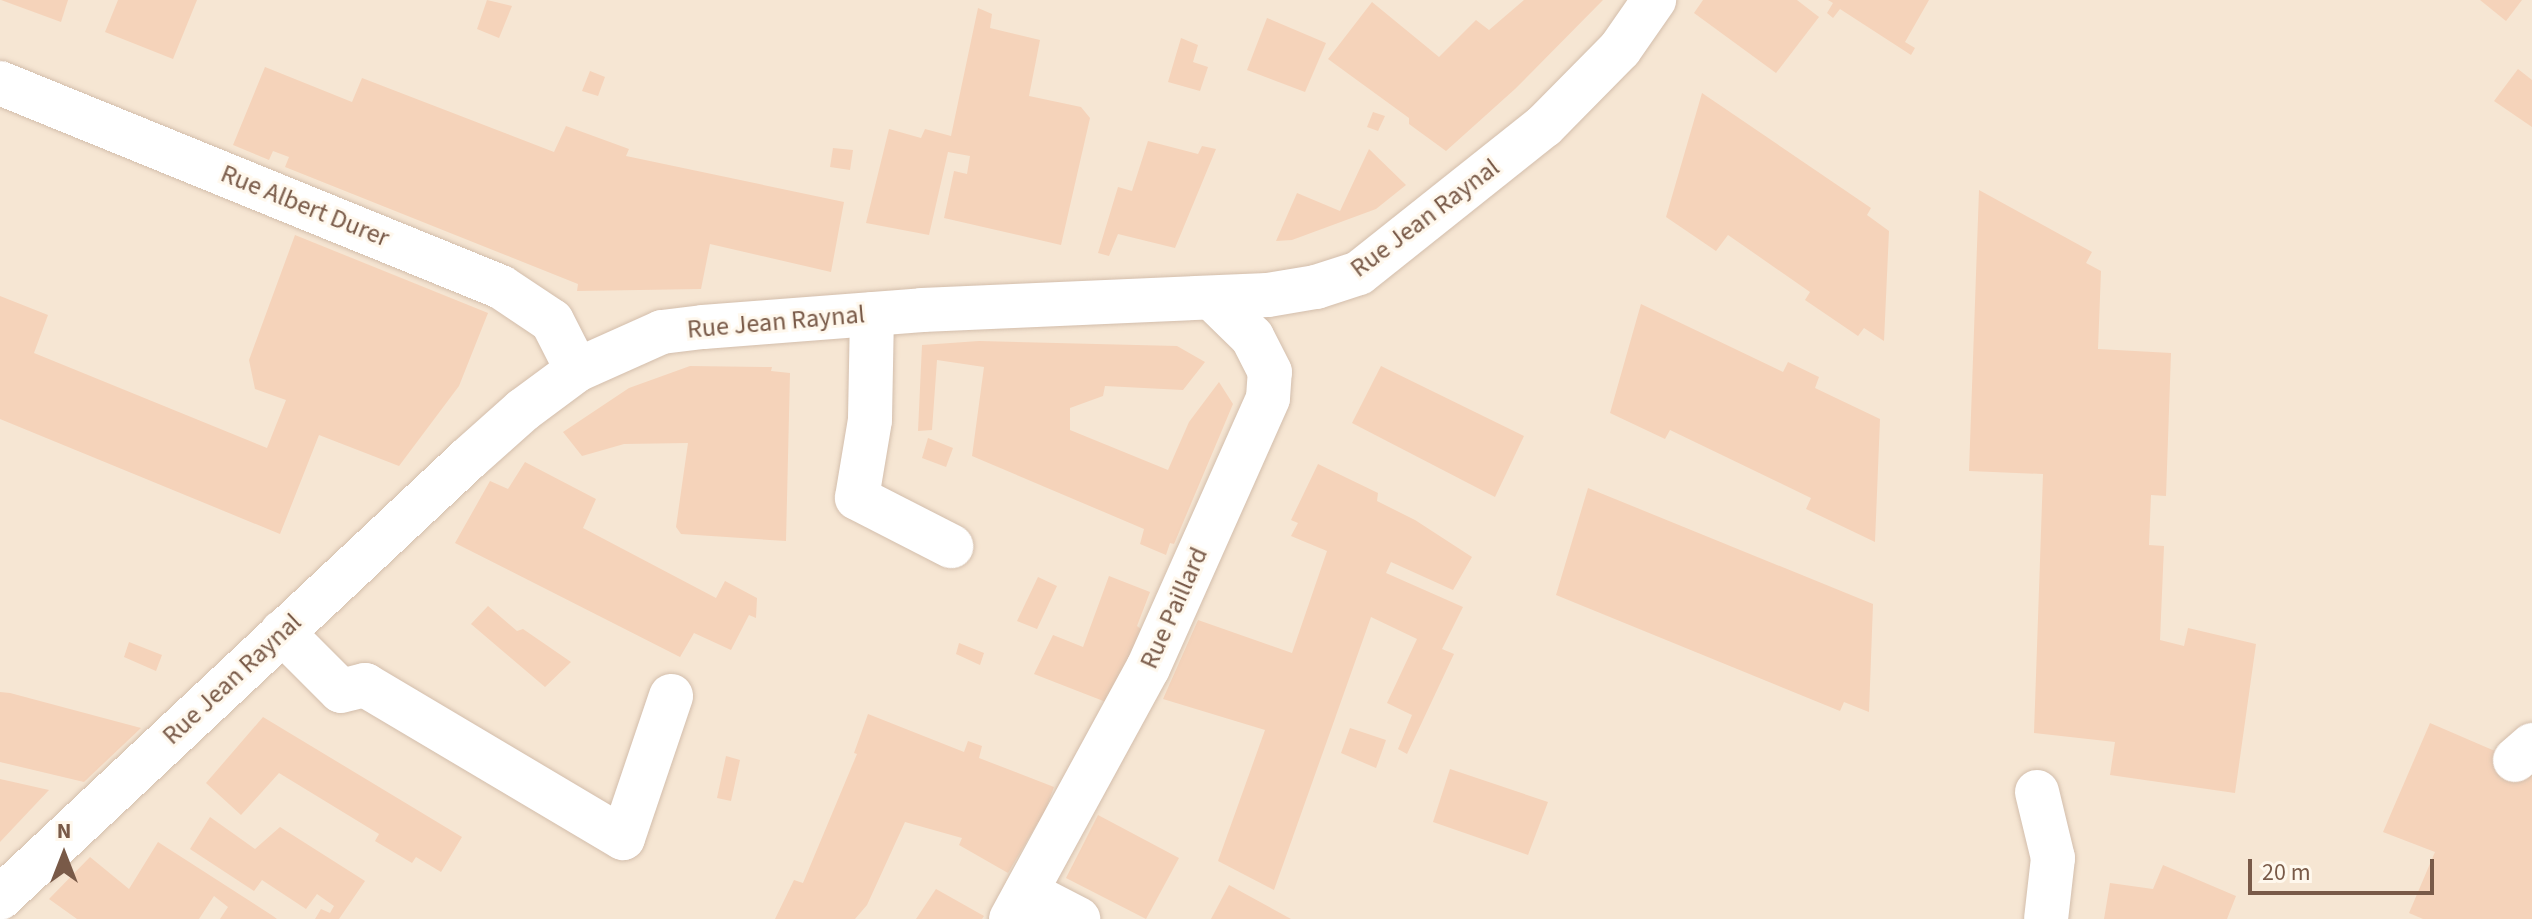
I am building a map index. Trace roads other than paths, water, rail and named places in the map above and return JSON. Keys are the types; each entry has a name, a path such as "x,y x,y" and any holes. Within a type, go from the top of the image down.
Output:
{"street":[{"name":"Rue Jean Raynal","path":"0,898 523,410 577,370 662,332 872,314 1213,299 1316,287 1359,273 1544,126 1620,49 1654,0"},
{"name":"Rue Albert Durer","path":"0,83 501,287 552,321 577,370"},
{"name":"Rue Paillard","path":"1018,906 1148,668 1268,398 1270,372 1252,337 1213,299"},
{"path":"872,314 870,420 857,498 951,546"},
{"path":"282,632 341,691 365,685 623,838 671,696"},
{"path":"2037,792 2053,858 2046,919"},
{"path":"1018,906 1078,919"}]}
